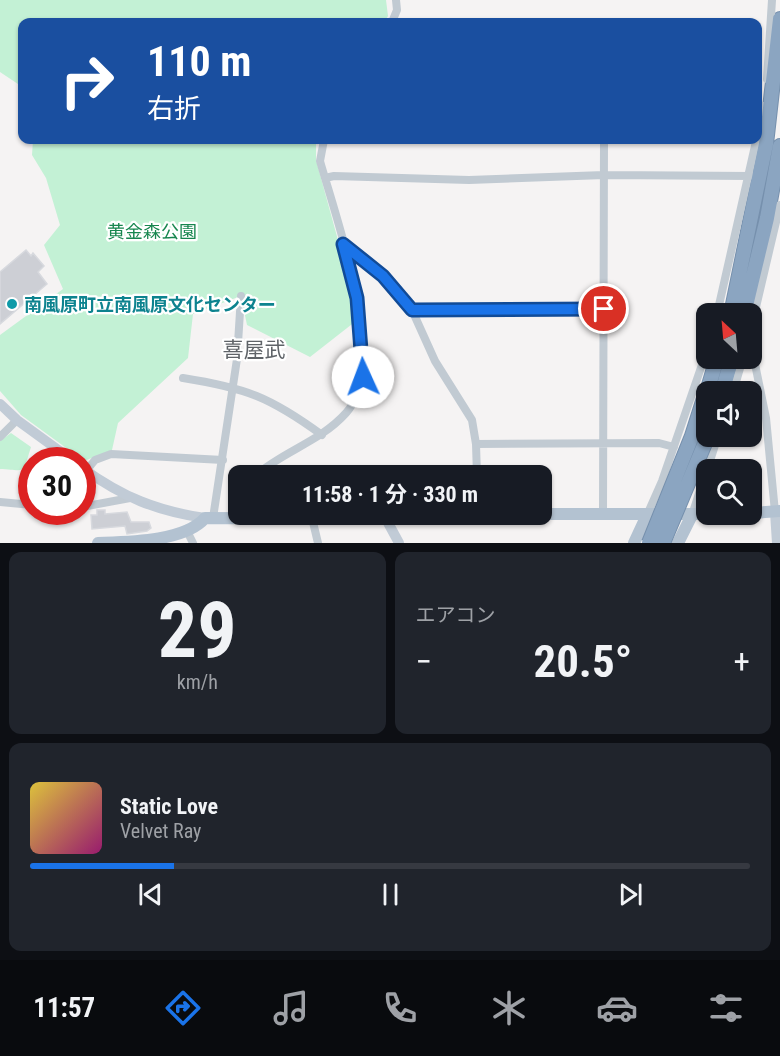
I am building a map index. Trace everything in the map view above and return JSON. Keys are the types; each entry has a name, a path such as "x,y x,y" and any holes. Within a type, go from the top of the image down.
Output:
{"highway":[{"path":"732,303 766,144 780,19"},
{"path":"747,303 767,218 780,146"},
{"path":"648,543 696,423"},
{"path":"663,543 703,447"}],"main road":[{"path":"0,404 17,420 54,447"},
{"path":"96,477 130,498 157,510 209,518 228,517"},
{"path":"762,512 777,511 777,543"},
{"path":"552,514 696,514"},
{"path":"678,543 692,514"},
{"path":"634,543 647,515"},
{"path":"98,543 141,541 186,529 209,518"},
{"path":"389,525 399,543"}],"street":[{"path":"394,18 397,10 396,0"},
{"path":"762,116 766,96 765,43 772,0"},
{"path":"273,465 322,435 348,411 359,391 363,377 357,298 319,154 323,144"},
{"path":"603,513 604,144"},
{"path":"720,303 756,144"},
{"path":"325,177 469,180 604,175 750,176"},
{"path":"757,303 780,205"},
{"path":"343,244 383,276 412,310 435,361 468,412 476,444 477,465"},
{"path":"209,518 223,460 234,386 241,296"},
{"path":"412,310 604,309"},
{"path":"647,515 674,447 701,369"},
{"path":"756,369 766,418 777,511"},
{"path":"183,378 234,386 267,399 322,435"},
{"path":"0,437 17,420"},
{"path":"476,444 659,443 674,447"},
{"path":"96,460 111,454 223,460"},
{"path":"96,504 130,498"},
{"path":"0,502 18,504"},
{"path":"692,514 696,503"},
{"path":"314,525 318,543"},
{"path":"186,529 193,543"}],"green space":[{"path":"0,0 386,0 387,18 18,18 18,84 0,72"},
{"name":"黄金森公園","path":"33,144 316,144 316,160 347,273 356,321 310,357 247,325 241,296 193,314 188,358 118,423 112,450 96,456 96,447 65,447 21,415 0,391 0,335 63,289 44,245 60,225 46,178 32,155"},
{"path":"11,433 31,447 18,447 18,470 0,469 0,441"}],"building":[{"name":"南風原町立南風原文化センター","path":"26,250 31,256 33,253 44,266 38,272 47,284 0,324 0,272"},
{"path":"97,510 105,510 105,514 127,512 131,522 149,522 151,528 147,531 127,534 125,526 92,529 92,525 96,525"}],"place":[{"name":"南風原町立南風原文化センター","path":"12,304"}],"district":[{"name":"喜屋武","path":"254,350"}],"route":[{"path":"363,377 357,298 343,244 383,276 412,310 425,308 604,309"}]}
